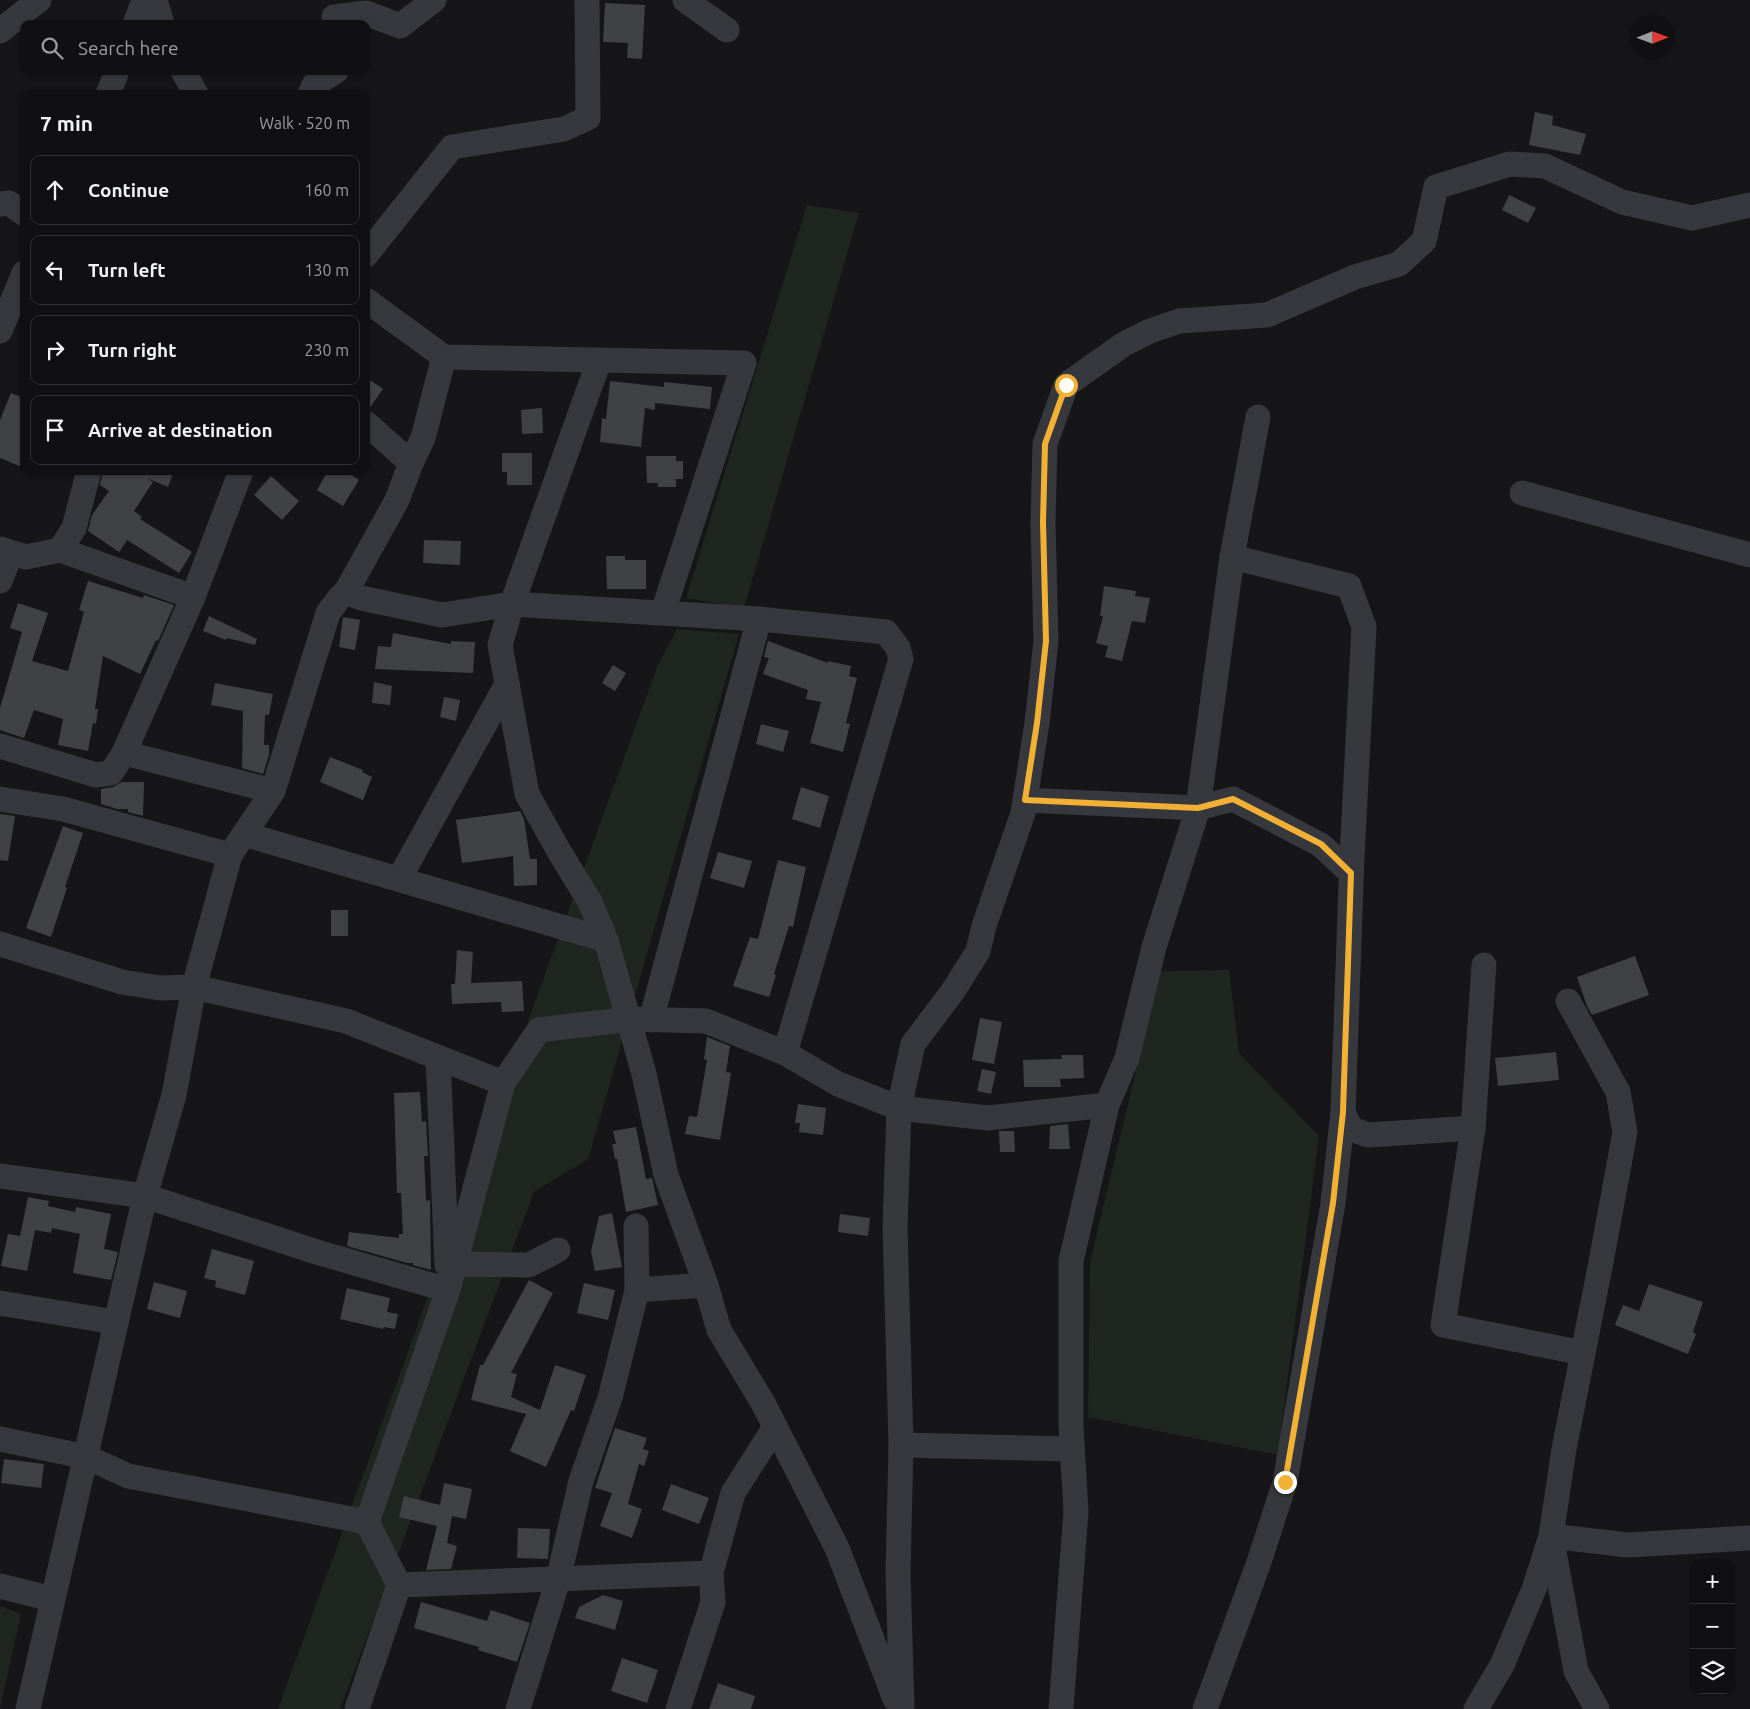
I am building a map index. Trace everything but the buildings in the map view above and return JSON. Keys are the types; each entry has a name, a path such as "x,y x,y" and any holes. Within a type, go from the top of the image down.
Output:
{"street":[{"path":"0,31 39,0"},
{"path":"136,20 144,0"},
{"path":"155,0 161,20"},
{"path":"334,14 366,13 400,26 434,0"},
{"path":"370,250 452,147 564,128 588,118 587,0"},
{"path":"686,0 727,30"},
{"path":"109,90 115,75"},
{"path":"185,75 194,90"},
{"path":"312,90 314,85 330,75"},
{"path":"900,1709 898,1573 901,1445 894,1227 899,1108 913,1044 953,991 978,951 984,926 1023,813 1037,723 1046,641 1043,522 1045,444 1066,385 1124,344 1150,331 1179,321 1268,315 1355,277 1399,264 1424,241 1436,187 1510,164 1545,166 1622,202 1692,218 1750,206"},
{"path":"0,331 20,283"},
{"path":"370,303 444,357 744,363 664,612"},
{"path":"28,1709 52,1599 87,1456 115,1322 145,1196 174,1095 194,987 230,855 273,791 328,613 346,592 397,500 423,438 444,357"},
{"path":"599,361 512,604 500,645 527,794 590,902 640,1019 644,1074 666,1175 706,1285 719,1330 763,1403 837,1548 900,1709"},
{"path":"1061,1709 1076,1511 1072,1449 1071,1261 1107,1105 1127,1058 1154,947 1198,808 1232,557 1258,417"},
{"path":"370,427 411,463"},
{"path":"60,550 74,528 88,475"},
{"path":"0,746 96,775 111,774 124,753 194,597 240,475"},
{"path":"1522,493 1750,556"},
{"path":"0,581 6,551 26,557 60,550 194,597"},
{"path":"1205,1709 1259,1562 1285,1482 1333,1203 1343,1112 1351,873 1364,627 1349,586 1232,557"},
{"path":"346,592 360,598 442,615 512,604 759,618 886,632 898,648 901,659 785,1053"},
{"path":"640,1019 759,618"},
{"path":"399,879 507,684"},
{"path":"124,753 273,791"},
{"path":"0,799 63,809 230,855"},
{"path":"1025,800 1198,808 1233,799 1321,844 1351,873"},
{"path":"244,834 606,940"},
{"path":"0,944 122,982 160,988 194,987 346,1021 504,1083"},
{"path":"1484,965 1473,1128 1443,1325 1583,1353"},
{"path":"1476,1709 1502,1665 1534,1589 1551,1536 1564,1449 1624,1132 1618,1092 1568,1000"},
{"path":"357,1709 399,1584 367,1522 448,1290 504,1083 539,1030 640,1019 706,1021 785,1053 838,1084 899,1108 988,1118 1107,1105"},
{"path":"438,1058 448,1290"},
{"path":"1343,1112 1351,1129 1368,1135 1473,1128"},
{"path":"0,1176 145,1196 320,1253 448,1290"},
{"path":"518,1709 558,1580 581,1481 610,1398 637,1290 636,1226"},
{"path":"454,1264 529,1265 558,1250"},
{"path":"637,1290 706,1285"},
{"path":"0,1303 115,1322"},
{"path":"678,1709 713,1602 710,1573 733,1493 775,1427"},
{"path":"0,1439 87,1456 128,1476 367,1522"},
{"path":"901,1445 1072,1449"},
{"path":"1551,1536 1628,1545 1750,1538"},
{"path":"1551,1536 1576,1671 1597,1709"},
{"path":"399,1584 558,1580 710,1573"},
{"path":"0,1586 52,1599"}],"shaded area":[{"path":"807,205 859,213 744,608 686,598"},
{"path":"677,629 739,634 588,1159 534,1192 340,1709 278,1709 657,667"},
{"path":"1229,970 1239,1053 1319,1136 1278,1455 1088,1417 1090,1262 1160,971"},
{"path":"0,1606 21,1614 0,1708"}],"route":[{"path":"1066,385 1045,444 1043,522 1046,641 1037,723 1025,800 1198,808 1233,799 1321,844 1351,873 1343,1112 1333,1203 1285,1482"}]}
